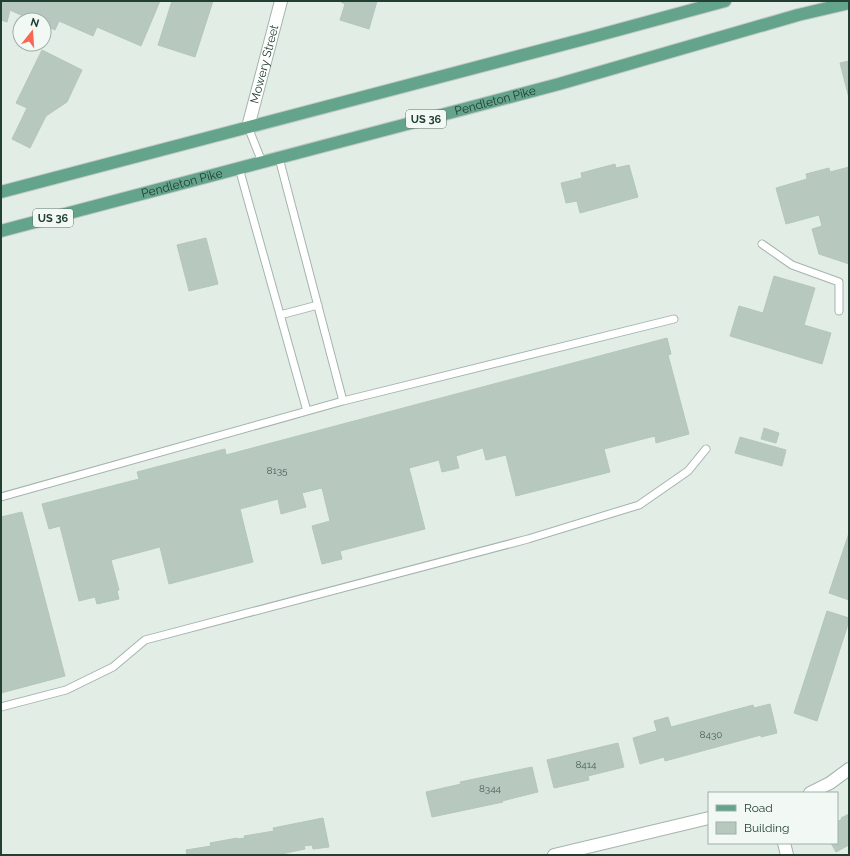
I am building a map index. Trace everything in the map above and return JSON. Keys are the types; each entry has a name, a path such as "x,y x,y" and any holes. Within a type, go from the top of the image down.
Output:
{"main road":[{"path":"1,192 592,38 725,1"},
{"name":"Pendleton Pike","path":"1,231 559,84 798,15 849,3"}],"street":[{"name":"Mowery Street","path":"248,127 281,1"},
{"path":"812,792 830,783 849,769"},
{"path":"559,854 708,818"},
{"path":"784,844 787,855"}],"lane":[{"path":"248,127 262,162"},
{"path":"279,158 343,401"},
{"path":"240,168 307,411"},
{"path":"762,244 792,265 839,282 839,311"},
{"path":"280,315 318,305"},
{"path":"1,497 343,401 674,319"},
{"path":"1,707 66,690 113,667 145,640 528,539 639,505 688,471 706,449"}],"building":[{"path":"1,1 160,1 141,46 97,27 93,36 59,21 55,30 52,29 52,12 14,12 10,10 7,22 1,20"},
{"path":"172,1 213,1 195,57 158,45"},
{"path":"341,1 377,1 369,29 340,20 345,4"},
{"path":"41,52 46,52 82,70 67,102 46,116 30,148 12,139 27,108 16,103"},
{"path":"849,61 849,98 840,63"},
{"path":"615,164 616,168 629,165 638,197 580,213 577,201 566,203 561,183 582,178 581,173"},
{"path":"849,167 849,264 819,254 812,229 822,226 819,215 786,224 776,188 807,179 806,174 829,168 830,172"},
{"path":"206,238 218,284 189,291 177,245"},
{"path":"774,276 815,288 804,325 831,333 822,364 730,336 739,306 763,313"},
{"path":"667,338 671,354 668,355 689,434 656,443 655,436 604,449 610,472 516,496 506,455 486,460 483,448 456,456 459,468 442,472 439,460 409,468 425,529 340,551 342,559 322,564 312,526 330,521 322,488 302,493 306,507 281,514 278,499 240,509 253,562 169,584 160,547 111,560 119,590 117,591 119,599 97,604 95,597 79,601 60,526 49,529 42,504 139,479 137,472 225,449 226,455"},
{"path":"764,428 779,433 776,443 761,439"},
{"path":"740,437 786,450 782,466 735,453"},
{"path":"22,512 65,676 1,693 1,517"},
{"path":"849,533 849,600 829,593"},
{"path":"827,611 849,618 849,621 817,721 794,713"},
{"path":"770,704 777,733 761,737 761,735 665,761 664,757 640,764 633,738 657,731 654,721 668,717 671,727 753,705 754,708"},
{"path":"618,743 624,767 588,776 589,780 554,788 547,760"},
{"path":"532,767 538,792 502,801 503,802 432,817 426,792 461,784 460,782"},
{"path":"849,814 849,845 836,852 832,844 838,844 838,821 842,819 841,818"},
{"path":"323,818 329,847 313,849 312,845 304,846 305,849 277,855 187,855 186,850 211,846 210,843 245,838 244,836 274,831 273,828"}]}
